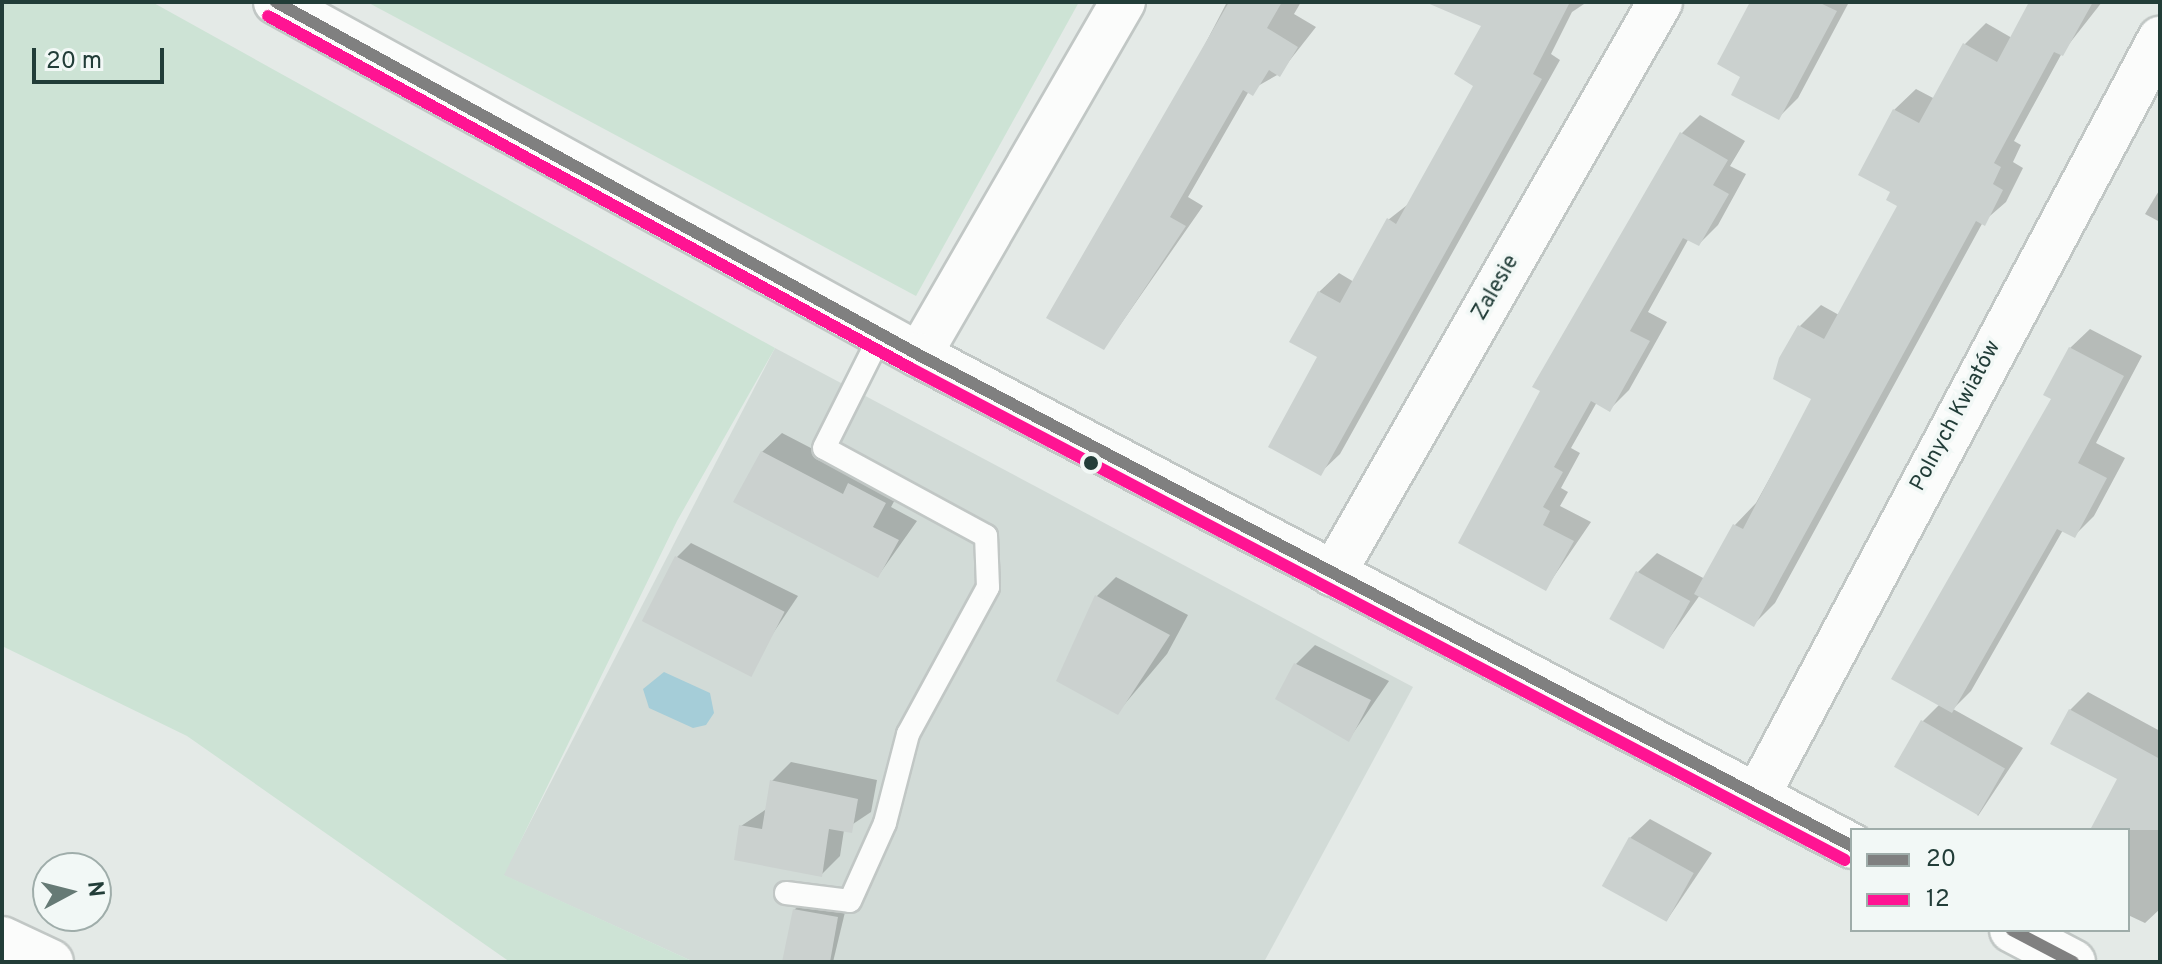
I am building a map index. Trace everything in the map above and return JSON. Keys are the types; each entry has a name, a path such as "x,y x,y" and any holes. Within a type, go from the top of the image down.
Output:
{"street":[{"path":"276,2 919,355 1850,845"},
{"path":"919,355 1123,2"},
{"name":"Zalesie","path":"1333,574 1660,2"},
{"name":"Polnych Kwiatów","path":"1757,796 2160,39"},
{"path":"2016,932 2073,962"},
{"path":"2,939 51,962"}],"lane":[{"path":"786,893 850,901 885,823 908,734 988,587 986,536 824,448 881,334"}],"shaded area":[{"path":"775,348 1413,687 1264,962 694,962 503,875"}],"green space":[{"path":"2,2 152,2 775,348 677,521 504,875 694,962 510,962 187,736 2,646"},
{"path":"367,2 1079,2 916,296"}],"water":[{"path":"664,672 710,693 714,713 706,725 693,728 649,708 643,689"}],"building":[{"path":"1229,2 1282,2 1267,28 1298,47 1280,77 1269,70 1253,96 1243,90 1170,217 1186,226 1104,350 1046,318"},
{"path":"1425,2 1570,2 1533,74 1542,79 1321,476 1268,447 1317,357 1289,342 1318,291 1340,303 1387,218 1396,224 1473,86 1454,74 1481,26"},
{"path":"1750,2 1818,2 1837,11 1779,120 1731,95 1740,77 1717,64"},
{"path":"2029,2 2093,2 2063,56 2054,52 1994,163 2001,167 1993,184 2003,190 1985,226 1976,221 1754,627 1694,594 1733,524 1743,529 1811,399 1773,379 1779,358 1798,325 1824,339 1897,206 1886,200 1890,192 1858,175 1893,109 1919,123 1963,43 1997,62"},
{"path":"1680,132 1728,160 1713,185 1729,194 1699,246 1683,238 1630,331 1650,341 1610,412 1591,401 1554,467 1563,472 1543,507 1550,511 1543,525 1574,541 1546,591 1458,543 1540,391 1532,387"},
{"path":"2069,347 2124,376 2078,463 2107,478 2075,538 2057,529 1952,713 1891,679 2051,399 2043,395"},
{"path":"761,451 843,494 848,483 886,503 873,527 899,540 878,578 733,502"},
{"path":"675,556 785,612 751,677 642,621"},
{"path":"1636,571 1690,601 1664,649 1609,619"},
{"path":"1095,595 1170,635 1118,715 1056,681"},
{"path":"1294,663 1371,700 1349,742 1275,699"},
{"path":"2069,709 2160,759 2160,830 2091,828 2117,779 2050,744"},
{"path":"1921,720 2005,769 1978,815 1894,767"},
{"path":"770,780 858,799 852,833 829,829 822,877 734,860 739,825 762,829"},
{"path":"1629,837 1694,873 1667,922 1602,886"},
{"path":"793,909 838,917 830,962 782,962"}],"transit line":[{"name":"20","path":"276,2 919,355 1850,845"},
{"name":"12","path":"268,16 912,369 1845,860"},
{"name":"20","path":"2016,932 2073,962"}]}
